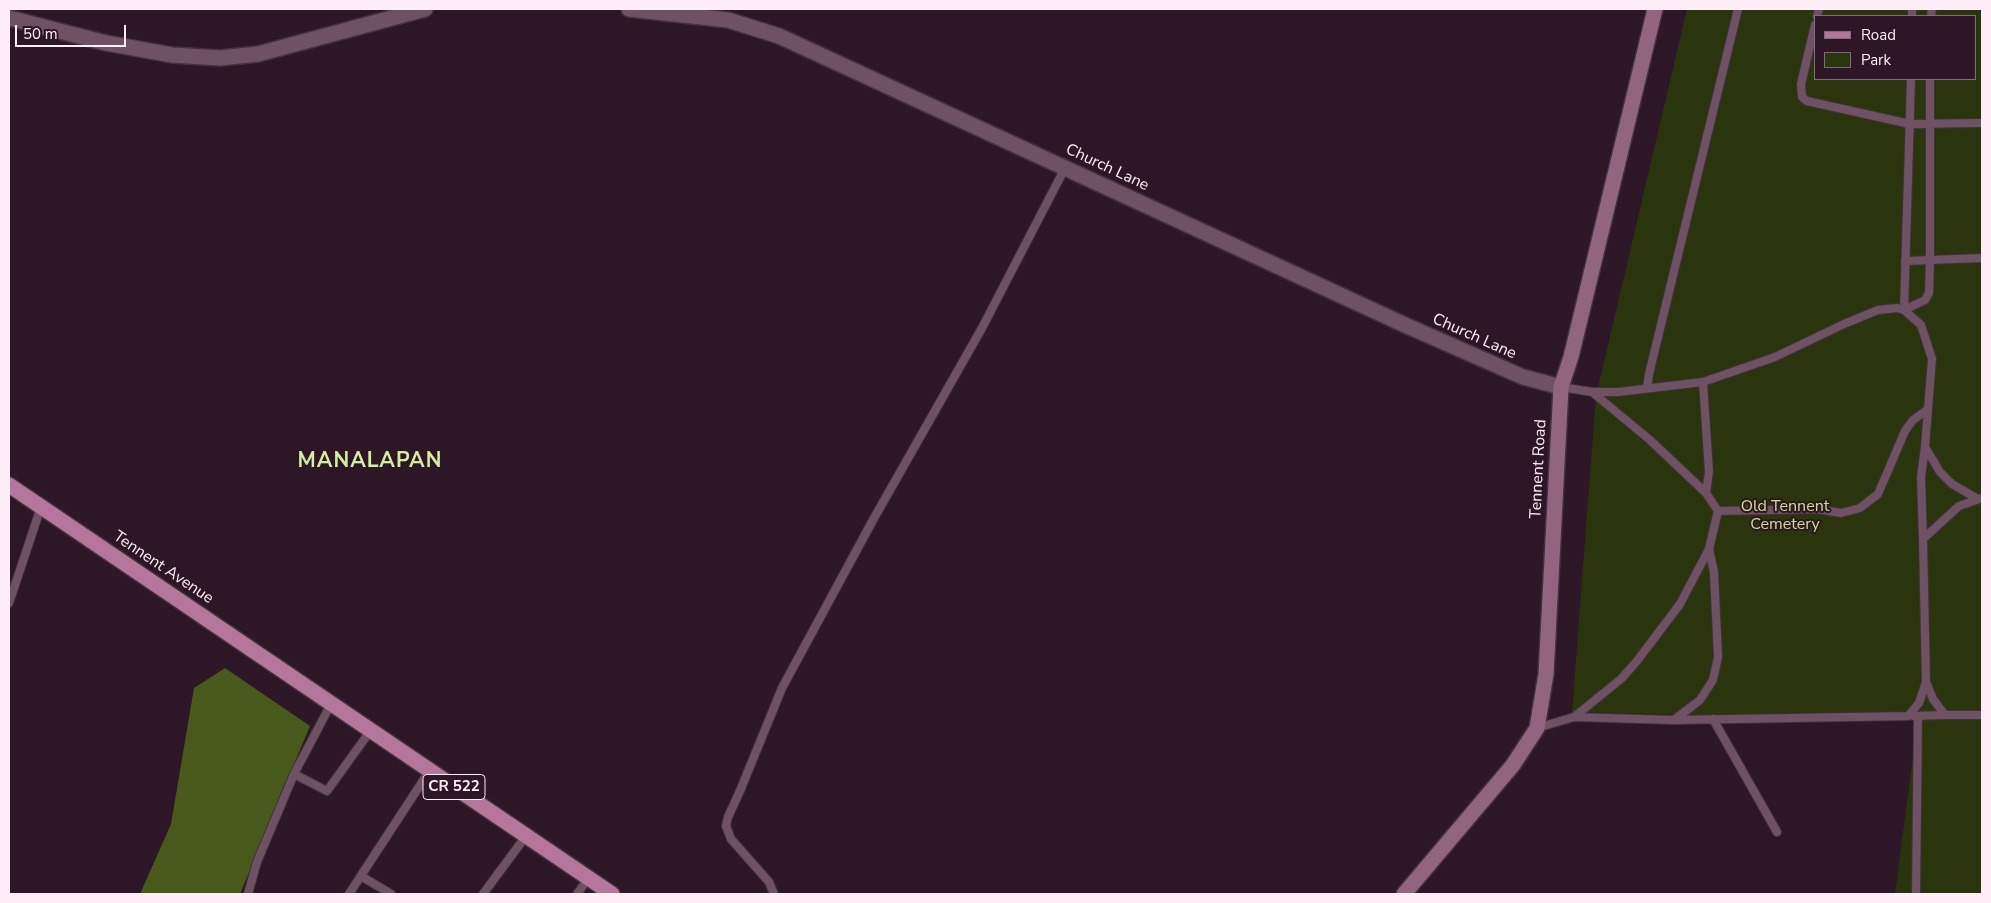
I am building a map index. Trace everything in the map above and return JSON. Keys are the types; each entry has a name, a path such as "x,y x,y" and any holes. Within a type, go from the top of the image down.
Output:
{"main road":[{"name":"Tennent Avenue","path":"9,485 331,704"},
{"name":"CR 522","path":"331,704 612,894"}],"street":[{"path":"9,18 106,43 172,55 220,58 258,54 425,9"},
{"name":"Church Lane","path":"630,9 701,16 754,27 1523,377 1561,387"},
{"name":"Tennent Road","path":"1404,894 1513,765 1537,728 1546,674 1561,387 1571,357 1655,9"}],"lane":[{"path":"1647,388 1738,9"},
{"path":"1814,30 1801,84 1802,97 1807,101 1910,124 1982,123"},
{"path":"1904,310 1911,80"},
{"path":"1904,310 1925,300 1929,294 1930,80"},
{"path":"774,894 769,882 731,839 726,826 728,816 782,688 873,520 982,328 1066,168"},
{"path":"1905,261 1982,258"},
{"path":"1561,387 1592,392 1703,382 1775,357 1878,310 1897,308 1904,310 1921,325 1932,359 1921,477 1926,682 1919,703 1908,716"},
{"path":"1703,382 1709,472 1706,493"},
{"path":"1574,717 1620,678 1652,642 1680,604 1709,550 1718,511 1706,493 1650,440 1592,392"},
{"path":"1718,511 1817,509 1840,513 1860,508 1878,494 1905,431 1913,420 1927,410"},
{"path":"1925,447 1940,472 1952,484 1979,498"},
{"path":"1923,539 1949,513 1979,498"},
{"path":"9,603 41,507"},
{"path":"1674,720 1700,700 1708,690 1715,673 1718,657 1714,572 1709,550"},
{"path":"1926,682 1933,699 1945,715"},
{"path":"248,894 257,862 294,774 331,704"},
{"path":"1537,728 1574,717 1674,720 1982,715"},
{"path":"1916,894 1918,716"},
{"path":"1714,719 1777,832"},
{"path":"294,774 327,791 371,730"},
{"path":"349,894 430,770"},
{"path":"483,894 526,836"},
{"path":"361,876 391,894"},
{"path":"577,894 588,879"}],"green space":[{"name":"Old Tennent Cemetery","path":"1687,9 1982,9 1982,894 1895,894 1919,711 1697,715 1572,712 1596,396"},
{"path":"225,668 310,726 240,894 140,894 171,824 194,688"}],"district":[{"name":"MANALAPAN","path":"370,462"}]}
